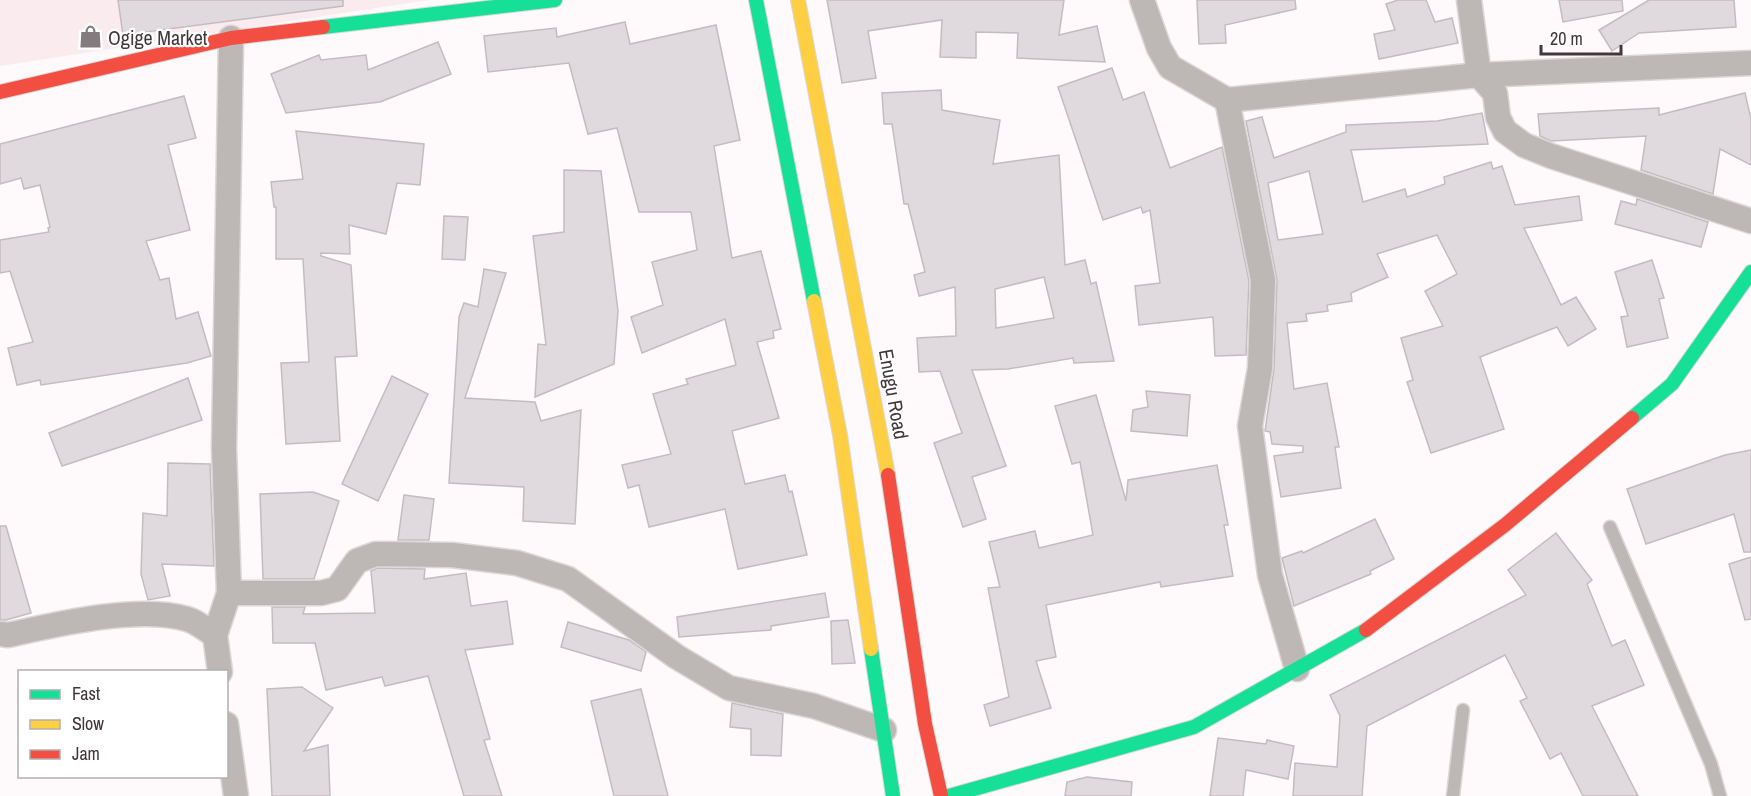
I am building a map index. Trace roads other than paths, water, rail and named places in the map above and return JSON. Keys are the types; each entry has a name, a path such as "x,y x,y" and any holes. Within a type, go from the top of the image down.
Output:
{"main road":[{"path":"0,92 231,38 555,0"},
{"path":"756,0 840,435 893,796"},
{"name":"Enugu Road","path":"798,0 881,428 925,724 941,796"},
{"path":"949,796 1194,727 1356,637 1505,525 1672,384 1751,272"}],"street":[{"path":"1142,0 1159,48 1170,67 1227,100 1479,75 1751,63"},
{"path":"1469,0 1479,75 1495,93 1498,117 1505,131 1524,145 1751,221"},
{"path":"220,670 215,635 229,593 224,449 231,38"},
{"path":"1227,100 1263,280 1260,368 1250,426 1270,575 1297,669"},
{"path":"229,593 321,593 337,589 357,561 376,554 452,555 517,563 568,579 677,657 729,688 813,706 884,730"},
{"path":"0,634 8,636 72,620 139,614 188,619 215,635"},
{"path":"228,738 236,796"}],"lane":[{"path":"1610,527 1711,764 1720,796"},
{"path":"1453,796 1462,710"}],"place":[{"name":"Ogige Market","path":"90,37"}]}
